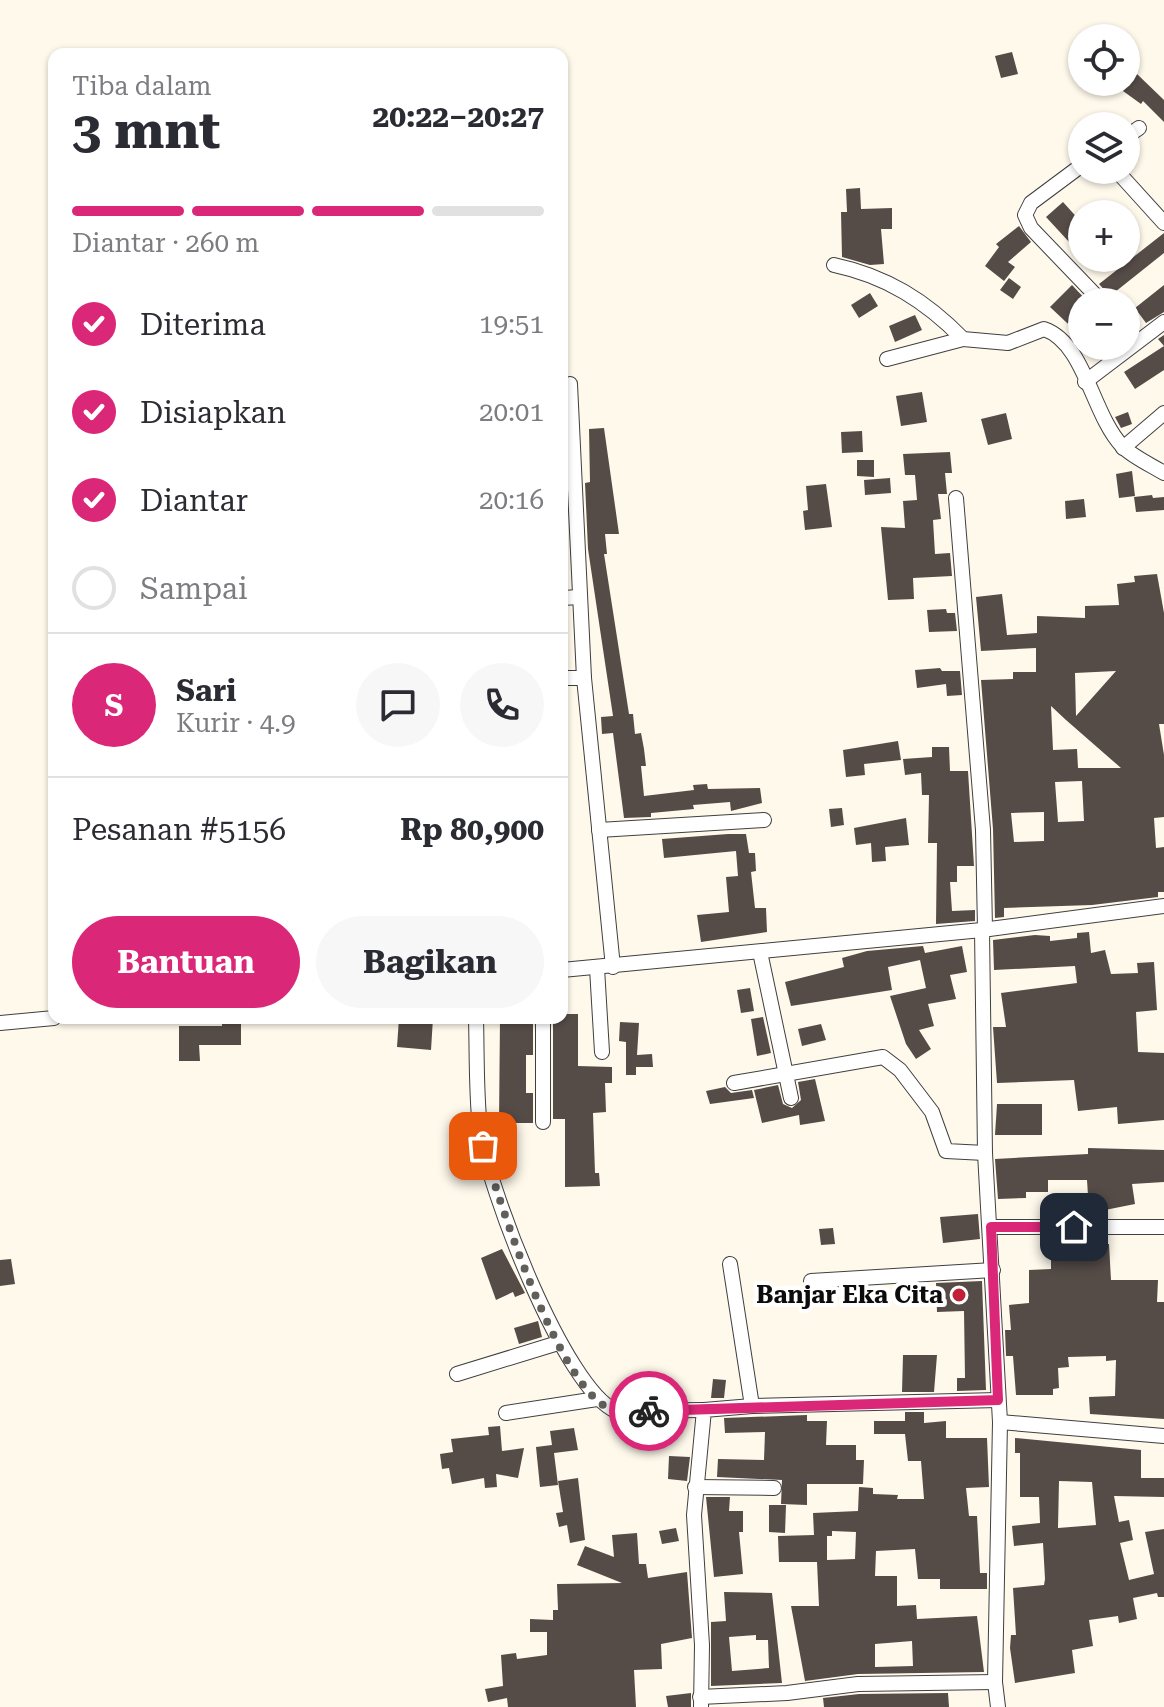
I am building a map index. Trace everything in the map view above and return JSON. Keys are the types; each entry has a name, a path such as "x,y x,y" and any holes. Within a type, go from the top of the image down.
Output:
{"street":[{"path":"1068,175 1031,203 1025,215 1031,228 1089,288"},
{"path":"1129,184 1164,223"},
{"path":"834,265 904,290 936,310 963,339"},
{"path":"1140,340 1164,322"},
{"path":"887,359 963,339 1008,343 1038,329 1052,332 1066,342 1107,426 1123,448 1164,473"},
{"path":"1085,382 1113,360"},
{"path":"568,406 570,384"},
{"path":"1123,448 1164,413"},
{"path":"568,452 584,678 613,967"},
{"path":"956,498 983,830 985,1153 1000,1422 995,1682 998,1707"},
{"path":"568,598 580,597"},
{"path":"568,678 584,678"},
{"path":"599,830 764,820"},
{"path":"568,970 983,929 1164,906"},
{"path":"760,952 791,1098"},
{"path":"597,968 602,1052"},
{"path":"0,1023 48,1019"},
{"path":"476,1024 483,1146 498,1195 558,1343 597,1399 616,1411 998,1400"},
{"path":"543,1024 543,1122"},
{"path":"734,1083 883,1057 900,1070 932,1112 946,1151 985,1153"},
{"path":"991,1227 1164,1227"},
{"path":"730,1264 752,1406"},
{"path":"811,1281 993,1270"},
{"path":"457,1374 558,1343"},
{"path":"506,1413 597,1399"},
{"path":"704,1410 705,1429 695,1487 702,1645 700,1702 858,1684 995,1682"},
{"path":"1000,1422 1164,1436"},
{"path":"695,1487 774,1488"}],"building":[{"path":"1012,52 1018,74 1001,78 995,56"},
{"path":"1140,77 1164,100 1164,122 1143,101 1141,104 1130,96 1140,96"},
{"path":"860,188 861,209 892,208 892,229 881,229 884,264 870,265 842,257 841,212 847,212 846,189"},
{"path":"1063,202 1068,208 1068,241 1046,217"},
{"path":"1019,226 1031,242 1008,262 1015,267 1004,281 985,266 999,247 996,244"},
{"path":"1164,233 1164,253 1120,288 1103,288 1099,284 1114,272 1140,272 1140,252"},
{"path":"1009,278 1021,287 1013,299 1000,290"},
{"path":"1164,285 1164,312 1146,323 1140,315 1140,304"},
{"path":"1068,289 1068,324 1050,307"},
{"path":"870,293 878,306 859,318 851,305"},
{"path":"915,315 922,330 895,342 889,326"},
{"path":"1164,346 1164,370 1135,389 1124,372"},
{"path":"922,392 927,422 901,426 896,396"},
{"path":"1128,412 1132,424 1121,428 1115,417"},
{"path":"1006,413 1012,439 988,445 981,419"},
{"path":"604,428 619,534 605,534 607,554 604,554 629,714 633,714 635,734 641,733 644,749 646,766 641,766 644,796 694,790 693,785 707,784 708,789 760,788 762,803 731,811 730,802 693,805 694,809 651,813 651,817 624,818 613,733 602,734 601,717 613,716 588,549 585,483 590,482 589,429"},
{"path":"862,431 863,452 842,453 841,432"},
{"path":"950,452 952,473 945,473 947,494 938,494 941,519 933,520 935,554 950,553 952,576 913,578 914,599 888,600 881,527 905,528 903,501 917,500 915,475 905,475 903,454"},
{"path":"857,460 874,460 874,477 857,476"},
{"path":"1132,471 1135,496 1119,498 1116,474"},
{"path":"890,478 891,493 865,495 864,480"},
{"path":"826,484 832,527 805,530 803,511 808,510 806,486"},
{"path":"1152,495 1153,498 1164,497 1164,510 1136,512 1134,497"},
{"path":"1084,499 1086,517 1066,519 1065,501"},
{"path":"1157,574 1164,613 1164,724 1159,724 1164,755 1164,817 1154,818 1156,848 1164,847 1164,892 1158,892 1158,897 1092,905 1004,908 1004,917 995,918 993,829 981,680 1013,679 1013,672 1036,672 1036,648 981,651 976,597 1002,594 1007,635 1037,633 1037,616 1085,618 1085,606 1119,605 1117,584 1135,582 1134,576","holes":["1116,671 1076,716 1075,673","1051,706 1121,768 1078,768 1077,749 1053,750","1082,781 1084,821 1058,822 1055,782","1044,812 1044,841 1014,842 1011,813"]},
{"path":"946,609 947,613 955,613 957,631 929,632 927,610"},
{"path":"940,668 942,671 960,671 962,695 947,696 946,684 917,688 915,670"},
{"path":"898,741 901,760 864,764 865,775 846,777 843,750"},
{"path":"932,747 949,747 950,771 968,771 974,866 957,866 957,882 950,882 952,911 975,910 975,921 936,924 937,843 928,843 929,795 922,795 921,773 905,775 903,759 932,757"},
{"path":"842,808 844,825 831,827 829,809"},
{"path":"906,818 909,845 885,847 886,861 872,862 871,843 856,845 854,828"},
{"path":"746,834 749,853 755,853 756,871 751,872 755,908 766,908 767,932 701,942 697,915 729,912 726,877 738,876 736,851 664,858 662,839"},
{"path":"1089,932 1091,953 1105,950 1111,974 1138,973 1137,963 1154,962 1157,1010 1136,1012 1138,1052 1164,1053 1164,1120 1118,1124 1117,1107 1078,1111 1074,1080 997,1083 993,1027 1006,1027 1001,993 1077,983 1075,966 994,970 993,940 1035,935 1050,936 1050,941 1077,938 1077,933"},
{"path":"923,946 925,953 962,946 967,972 950,975 956,999 928,1004 934,1026 919,1030 931,1049 916,1059 906,1044 890,996 926,988 920,960 888,967 892,990 791,1006 785,982 844,967 842,958 867,951"},
{"path":"750,988 754,1011 741,1013 737,990"},
{"path":"568,1014 578,1014 578,1066 612,1067 612,1083 605,1083 606,1112 593,1113 595,1173 599,1173 600,1186 565,1187 565,1119 553,1119 553,1024 568,1024"},
{"path":"763,1017 771,1053 757,1056 751,1019"},
{"path":"620,1022 639,1023 637,1055 652,1054 653,1067 636,1067 636,1075 626,1075 626,1042 619,1041"},
{"path":"241,1024 241,1045 199,1045 200,1061 179,1061 179,1026"},
{"path":"399,1024 433,1024 431,1050 397,1047"},
{"path":"500,1024 533,1024 533,1055 526,1055 526,1093 533,1093 533,1123 499,1123"},
{"path":"821,1024 826,1040 802,1046 798,1029"},
{"path":"815,1079 825,1121 800,1125 799,1115 762,1123 754,1090 778,1085 783,1104 792,1108 801,1100 798,1082"},
{"path":"725,1087 731,1093 752,1090 754,1098 710,1104 706,1091"},
{"path":"997,1104 1042,1104 1042,1135 995,1135"},
{"path":"1088,1148 1164,1150 1164,1182 1132,1184 1135,1204 1105,1210 1089,1211 1087,1180 1048,1180 1048,1192 1026,1192 1026,1198 998,1199 995,1159 1088,1154"},
{"path":"978,1214 980,1239 943,1243 940,1217"},
{"path":"833,1228 835,1244 821,1245 819,1229"},
{"path":"1051,1241 1109,1244 1111,1280 1158,1280 1157,1302 1164,1302 1164,1419 1090,1414 1089,1397 1115,1396 1116,1360 1106,1361 1106,1356 1068,1357 1069,1367 1058,1368 1059,1388 1053,1389 1053,1395 1016,1395 1013,1356 1006,1356 1005,1330 1011,1330 1009,1305 1029,1303 1029,1270 1051,1269"},
{"path":"502,1249 525,1293 515,1297 513,1292 496,1300 481,1258"},
{"path":"11,1259 15,1284 0,1286 0,1260"},
{"path":"982,1281 986,1390 957,1391 957,1378 965,1378 964,1311 937,1312 936,1283"},
{"path":"538,1321 542,1337 519,1344 514,1328"},
{"path":"903,1355 937,1355 934,1392 902,1392"},
{"path":"713,1379 726,1380 724,1398 711,1398"},
{"path":"905,1412 924,1412 924,1423 946,1421 946,1438 987,1438 989,1487 966,1488 969,1516 977,1516 980,1573 987,1573 987,1589 940,1589 940,1579 918,1579 915,1549 876,1551 875,1576 897,1576 897,1606 916,1605 917,1619 977,1616 984,1672 858,1674 805,1681 791,1606 819,1606 817,1562 779,1562 778,1536 814,1535 813,1513 858,1511 859,1487 873,1488 873,1494 898,1495 897,1499 924,1499 921,1461 908,1461 905,1434 874,1434 874,1421 905,1421","holes":["832,1531 856,1532 855,1559 827,1560 827,1536 832,1536","912,1641 913,1666 875,1667 875,1644"]},
{"path":"807,1415 807,1421 827,1421 826,1445 856,1445 856,1460 864,1460 863,1484 807,1484 807,1505 781,1504 782,1480 717,1477 718,1459 764,1460 765,1432 725,1433 724,1418"},
{"path":"500,1426 502,1451 524,1448 518,1478 496,1474 497,1487 485,1488 484,1478 452,1484 449,1468 442,1469 440,1454 453,1452 451,1439 489,1435 488,1427"},
{"path":"574,1428 578,1450 554,1453 558,1485 540,1487 536,1447 552,1445 550,1431"},
{"path":"1015,1438 1141,1450 1141,1478 1164,1478 1164,1497 1114,1496 1119,1522 1129,1520 1133,1540 1120,1543 1129,1580 1154,1574 1145,1532 1164,1529 1164,1597 1158,1597 1157,1593 1133,1598 1137,1619 1119,1623 1118,1616 1089,1620 1093,1646 1072,1650 1075,1673 1015,1683 1010,1648 1011,1635 1016,1635 1013,1588 1044,1585 1045,1579 1043,1543 1014,1546 1012,1526 1040,1523 1039,1497 1020,1497 1020,1453 1015,1453","holes":["1059,1481 1092,1482 1096,1525 1058,1528"]},
{"path":"669,1456 690,1457 687,1481 668,1479"},
{"path":"578,1478 585,1540 570,1543 567,1525 559,1527 556,1513 563,1512 558,1481"},
{"path":"706,1497 730,1497 729,1511 743,1511 743,1532 739,1532 743,1574 714,1577"},
{"path":"769,1505 786,1505 785,1533 769,1532"},
{"path":"676,1528 679,1541 662,1544 659,1531"},
{"path":"637,1533 639,1564 646,1564 648,1578 687,1572 692,1638 661,1644 662,1669 634,1670 636,1707 508,1707 507,1698 488,1702 485,1689 503,1686 501,1655 516,1653 517,1659 547,1655 547,1632 530,1632 530,1619 553,1620 553,1610 558,1610 557,1584 622,1583 577,1565 585,1546 614,1557 612,1535"},
{"path":"724,1592 772,1593 782,1683 711,1686 711,1622 726,1621","holes":["756,1635 756,1640 768,1640 769,1668 732,1671 729,1637"]},
{"path":"691,1693 691,1707 668,1707 666,1696"},
{"path":"948,1693 949,1707 824,1707 823,1698 859,1694"}],"way so far":[{"path":"483,1146 498,1195 552,1330 575,1372 605,1407 616,1411 649,1411"}],"place":[{"name":"Banjar Eka Cita","path":"959,1295"}],"route":[{"path":"649,1411 998,1400 991,1227 1074,1227"}]}
